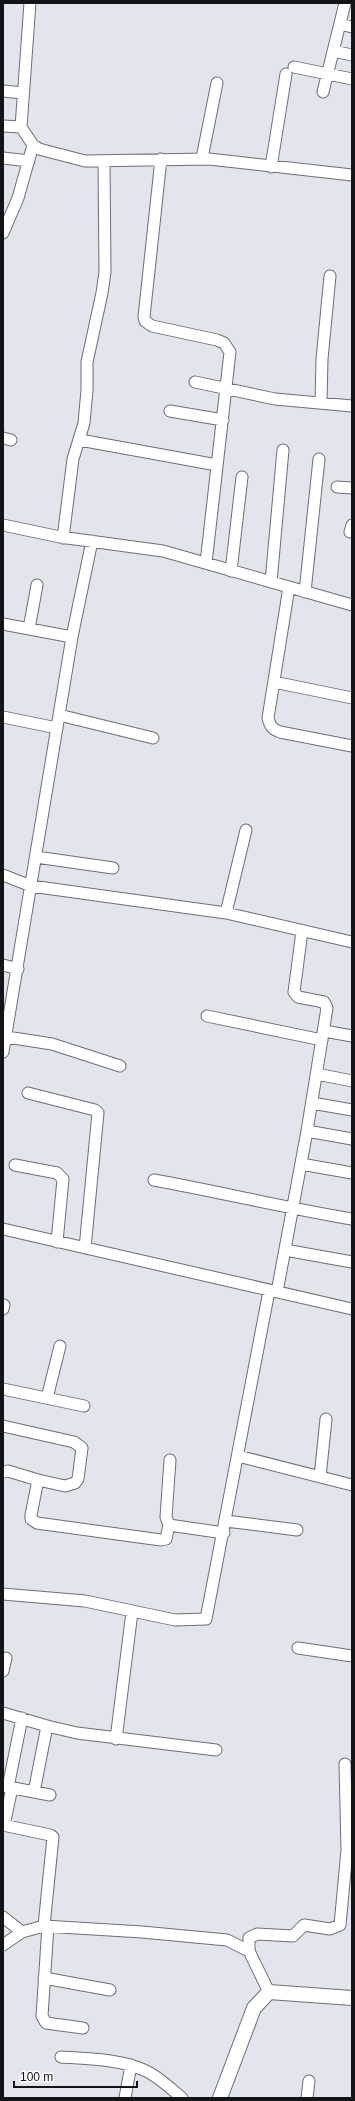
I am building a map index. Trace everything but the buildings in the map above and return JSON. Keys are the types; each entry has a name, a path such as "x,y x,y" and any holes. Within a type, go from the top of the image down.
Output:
{"main road":[{"path":"220,2098 254,2008 269,1992 352,1998"}],"street":[{"path":"30,3 21,127 33,145 72,158 104,161 202,158 244,161 271,167 352,175"},
{"path":"323,92 345,3"},
{"path":"340,24 352,27"},
{"path":"333,51 352,55"},
{"path":"271,167 290,71 328,74 352,79"},
{"path":"202,158 217,83"},
{"path":"3,91 23,93"},
{"path":"3,126 21,127"},
{"path":"3,233 18,198 33,145"},
{"path":"3,158 29,161"},
{"path":"161,159 144,317 145,321 152,326 224,343 230,352 206,564"},
{"path":"63,538 72,466 80,440 87,390 86,368 105,272 104,161"},
{"path":"321,404 323,353 330,276"},
{"path":"195,382 226,390 276,399 352,406"},
{"path":"170,411 223,420"},
{"path":"80,440 218,465"},
{"path":"271,582 283,450"},
{"path":"305,592 319,459"},
{"path":"232,571 242,477"},
{"path":"337,487 352,488"},
{"path":"3,525 63,538 163,551 352,606"},
{"path":"3,1052 7,1038 72,637 92,542"},
{"path":"29,629 37,585"},
{"path":"288,587 268,718 273,730 352,746"},
{"path":"3,624 72,637"},
{"path":"274,682 352,698"},
{"path":"59,715 153,738"},
{"path":"3,718 57,728"},
{"path":"226,913 246,830"},
{"path":"36,857 113,868"},
{"path":"3,875 31,886 226,913 352,942"},
{"path":"3,1594 85,1601 175,1620 206,1619 238,1456 273,1291 284,1250 301,1164 323,1036 327,1004 324,1002 298,997 294,992 302,931"},
{"path":"3,965 18,969"},
{"path":"207,1016 323,1036 352,1036"},
{"path":"7,1038 52,1044 120,1066"},
{"path":"317,1074 352,1081"},
{"path":"28,1093 95,1110 98,1113 85,1248"},
{"path":"312,1103 352,1110"},
{"path":"307,1131 352,1139"},
{"path":"301,1164 352,1173"},
{"path":"15,1165 57,1173 63,1179 57,1242"},
{"path":"154,1180 232,1194 292,1209 352,1219"},
{"path":"3,1229 352,1309"},
{"path":"284,1250 352,1262"},
{"path":"46,1398 60,1346"},
{"path":"3,1389 84,1406"},
{"path":"320,1477 326,1420"},
{"path":"3,1426 74,1442 82,1448 83,1453 78,1479 75,1483 65,1486 8,1471 3,1472"},
{"path":"238,1456 352,1485"},
{"path":"38,1480 31,1515 31,1519 38,1523 162,1540 166,1539 168,1535 169,1525 166,1517 170,1460"},
{"path":"226,1521 297,1530"},
{"path":"169,1525 224,1533"},
{"path":"116,1739 132,1612"},
{"path":"298,1648 352,1656"},
{"path":"3,1671 6,1658"},
{"path":"3,1713 47,1726 116,1739 216,1750"},
{"path":"22,1718 8,1787 4,1825 50,1835 53,1838 46,1926 42,2016 43,2020 46,2022 83,2028"},
{"path":"34,1792 47,1726"},
{"path":"269,1992 249,1951 249,1938 256,1934 293,1936 307,1925 330,1929 340,1925 349,1850 346,1764"},
{"path":"8,1787 50,1795"},
{"path":"3,1917 22,1932"},
{"path":"3,1945 22,1932 46,1926 142,1932 227,1940 249,1951"},
{"path":"44,1978 110,1990"},
{"path":"61,2057 131,2065 156,2077 182,2098"},
{"path":"125,2098 131,2065"},
{"path":"307,2098 309,2081"}]}
